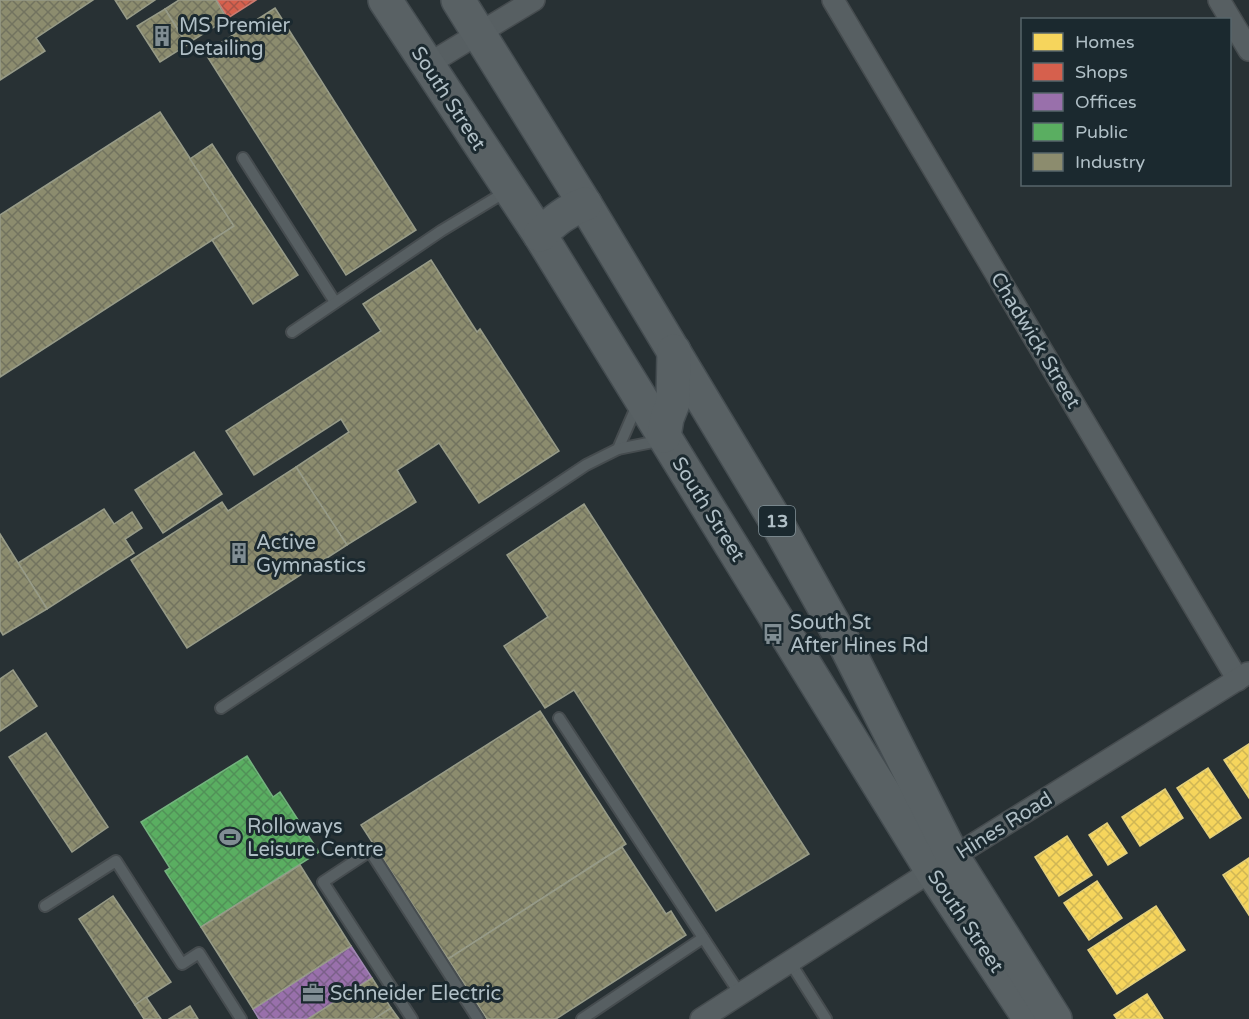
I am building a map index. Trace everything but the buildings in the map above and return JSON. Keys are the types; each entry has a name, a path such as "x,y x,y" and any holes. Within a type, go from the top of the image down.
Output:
{"main road":[{"name":"South Street","path":"385,0 540,235 664,436 942,864 1055,1019"},
{"name":"South Street","path":"458,0 585,204 777,523 841,638 942,864 1030,1019"},
{"path":"540,235 558,217 570,209 585,204"},
{"path":"664,436 667,418 673,403 674,351"}],"street":[{"path":"427,65 534,0"},
{"name":"Chadwick Street","path":"833,0 1243,676"},
{"path":"1219,0 1230,18"},
{"path":"1231,20 1249,51"},
{"name":"Hines Road","path":"701,1019 942,864 1243,676"}],"lane":[{"path":"243,158 335,302"},
{"path":"291,332 441,231 509,189"},
{"path":"618,449 640,398"},
{"path":"221,708 586,465 618,449 653,442 664,436"},
{"path":"559,718 740,994"},
{"path":"412,1019 323,882 370,851 478,1019"},
{"path":"45,906 116,861 182,964 199,953 241,1019"},
{"path":"582,1019 703,938"},
{"path":"790,962 826,1019"}],"place":[{"name":"MS Premier Detailing","path":"162,36"},
{"name":"Active Gymnastics","path":"239,553"},
{"name":"South St After Hines Rd","path":"773,634"},
{"name":"Rolloways Leisure Centre","path":"230,837"},
{"name":"Schneider Electric","path":"313,993"}]}
